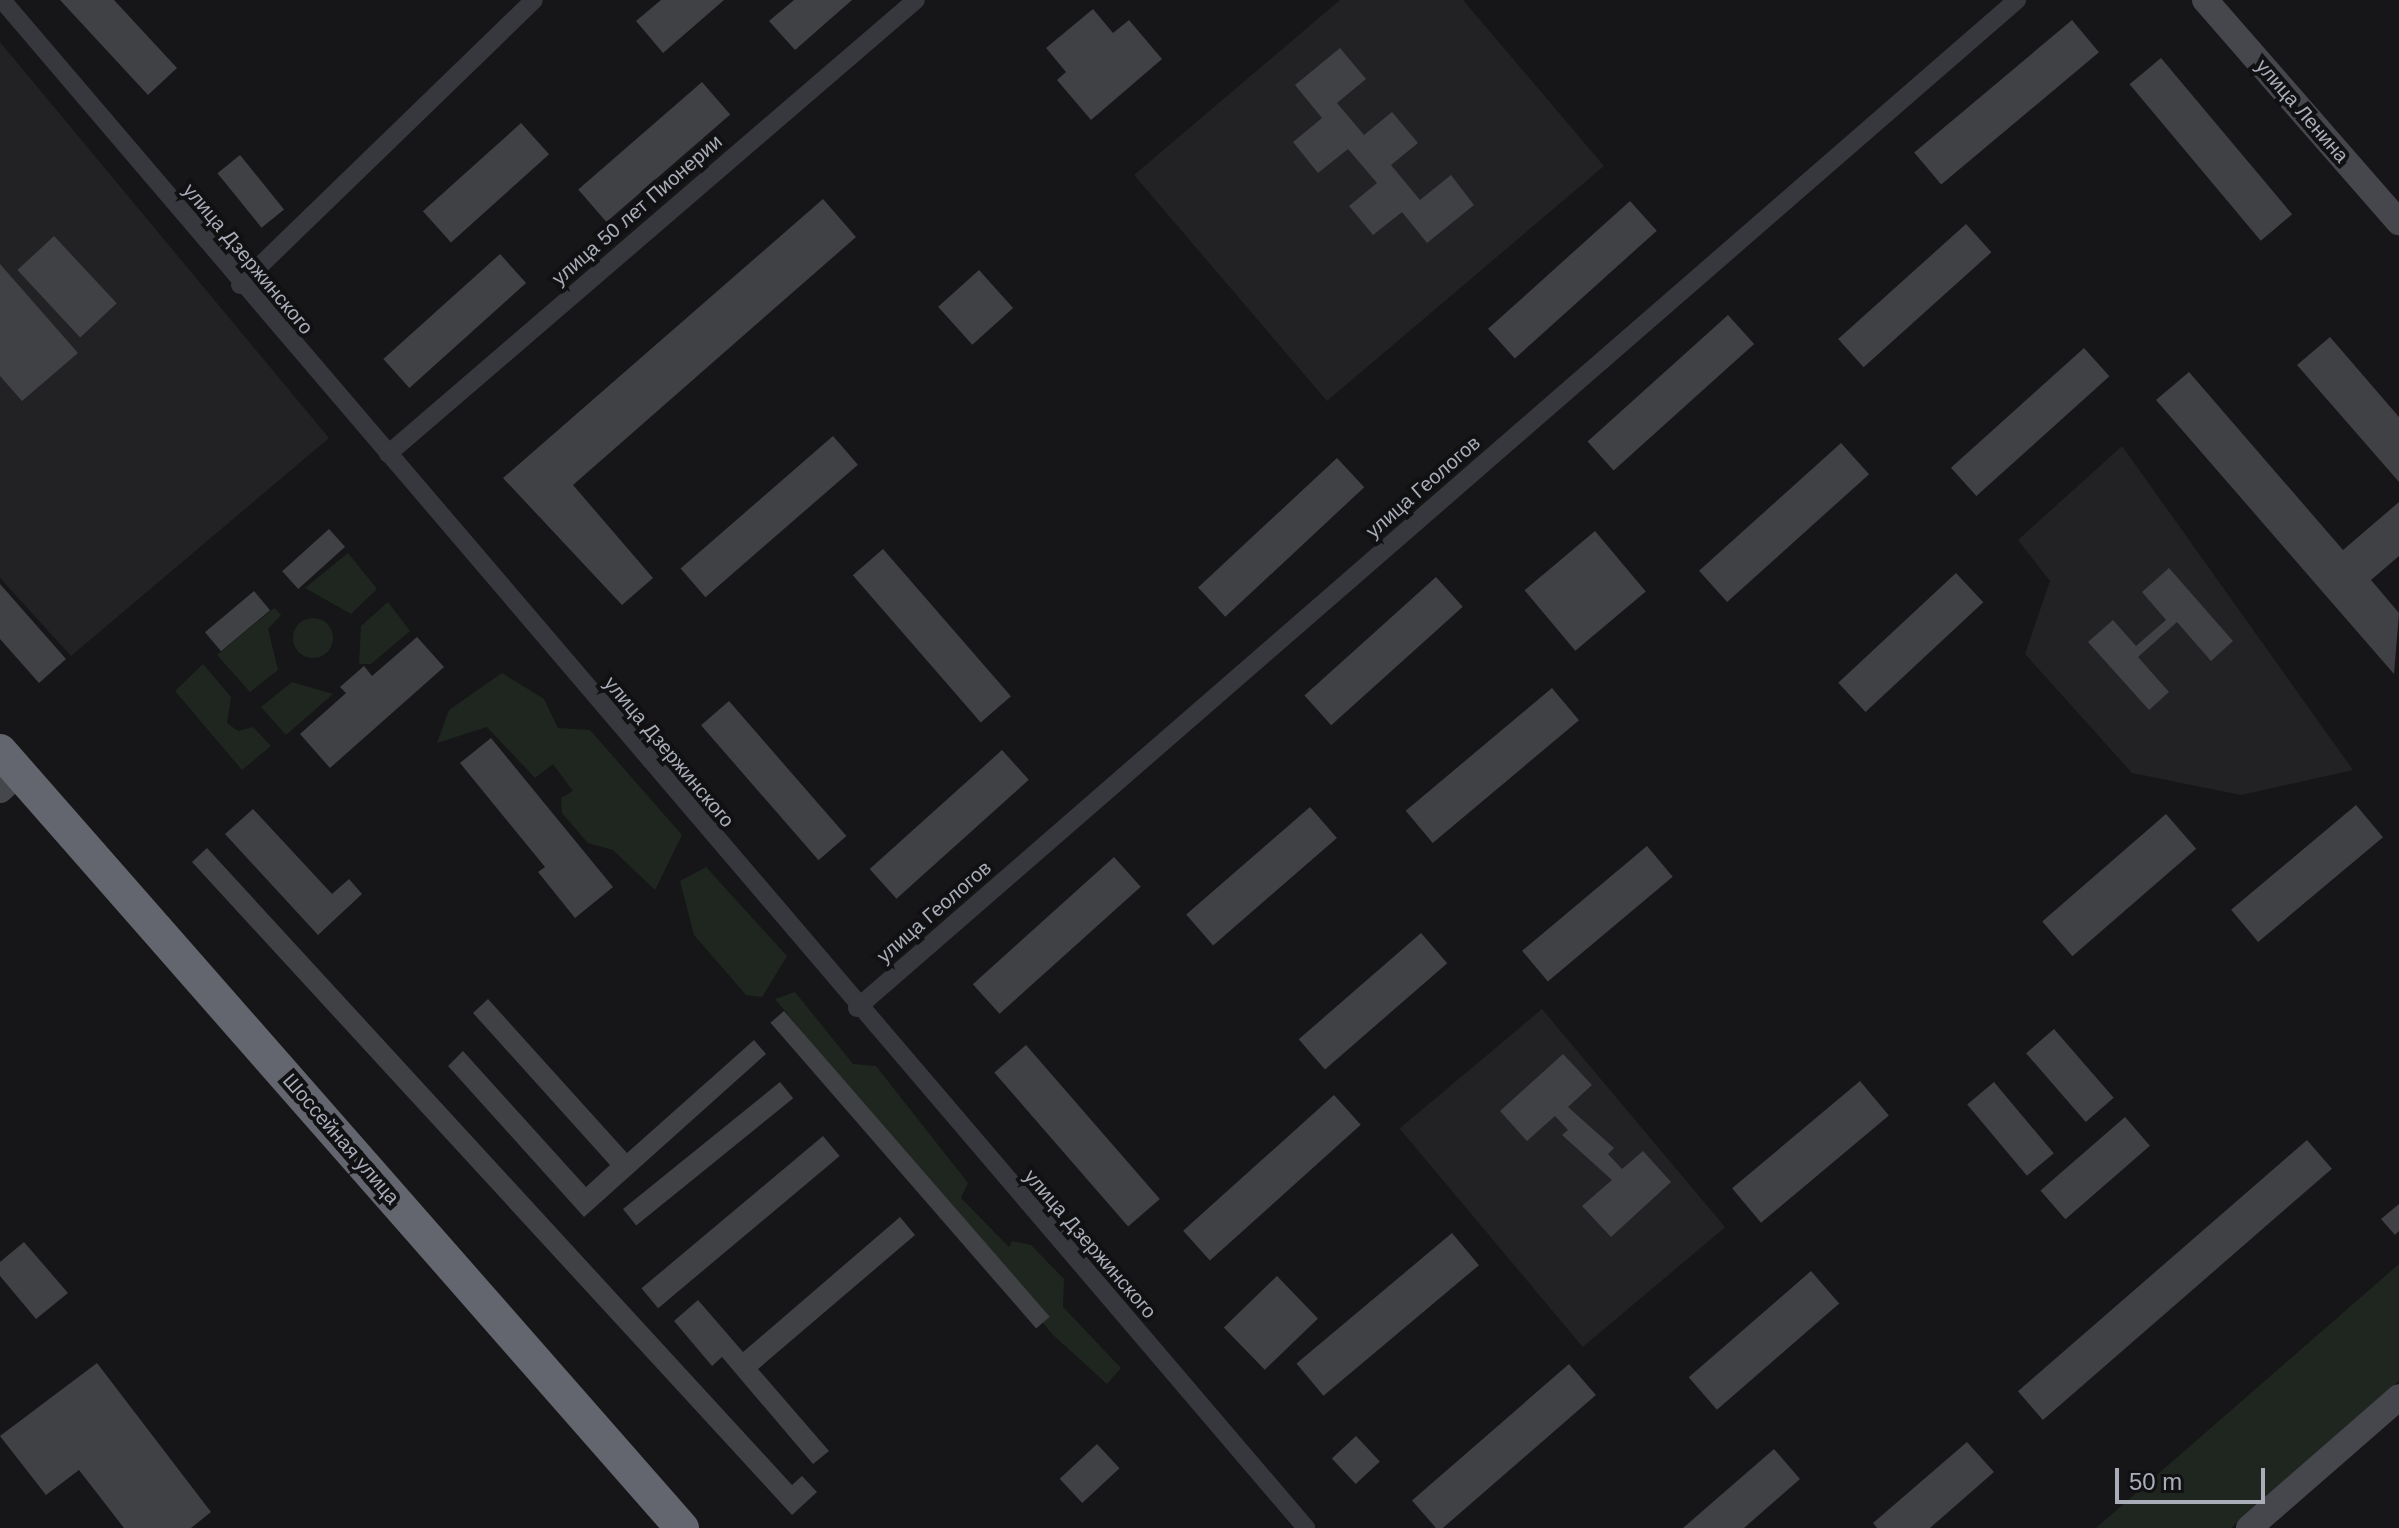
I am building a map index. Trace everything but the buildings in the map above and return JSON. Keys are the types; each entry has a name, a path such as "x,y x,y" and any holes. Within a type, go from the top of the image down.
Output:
{"highway":[{"name":"Шоссейная улица","path":"6,771 682,1528"}],"street":[{"name":"улица Дзержинского","path":"2,0 240,285 388,454 857,1008 1306,1528"},
{"path":"240,285 534,0"},
{"name":"улица 50 лет Пионерии","path":"388,454 916,0"},
{"name":"улица Геологов","path":"857,1008 2017,0"},
{"name":"улица Ленина","path":"2205,0 2399,222"},
{"path":"2249,1528 2399,1397"}],"shaded area":[{"path":"1340,0 1463,0 1604,166 1327,401 1134,175"},
{"path":"0,42 329,438 71,656 0,578"},
{"path":"2122,446 2353,770 2241,795 2132,773 2025,654 2050,581 2018,540"},
{"path":"348,553 377,589 351,614 305,588"},
{"path":"388,602 410,631 371,664 359,664 361,626"},
{"path":"274,608 281,615 268,629 278,670 250,692 217,655"},
{"path":"313,618 327,624 333,638 327,652 313,658 299,652 293,638 299,624"},
{"path":"203,664 231,697 227,723 238,731 253,727 271,746 242,770 175,691"},
{"path":"502,673 544,699 558,728 590,730 682,835 655,890 613,850 588,843 562,813 561,798 573,791 553,764 535,778 487,727 437,743 449,710"},
{"path":"292,682 333,694 286,735 261,707"},
{"path":"706,867 787,956 762,997 746,995 694,935 680,881"},
{"path":"795,992 853,1064 876,1066 968,1183 961,1198 1009,1247 1012,1241 1031,1245 1064,1279 1063,1307 1121,1368 1107,1384 1052,1334 775,999"},
{"path":"1542,1009 1725,1227 1583,1347 1400,1129"},
{"path":"2399,1264 2399,1381 2231,1528 2096,1528"}]}
